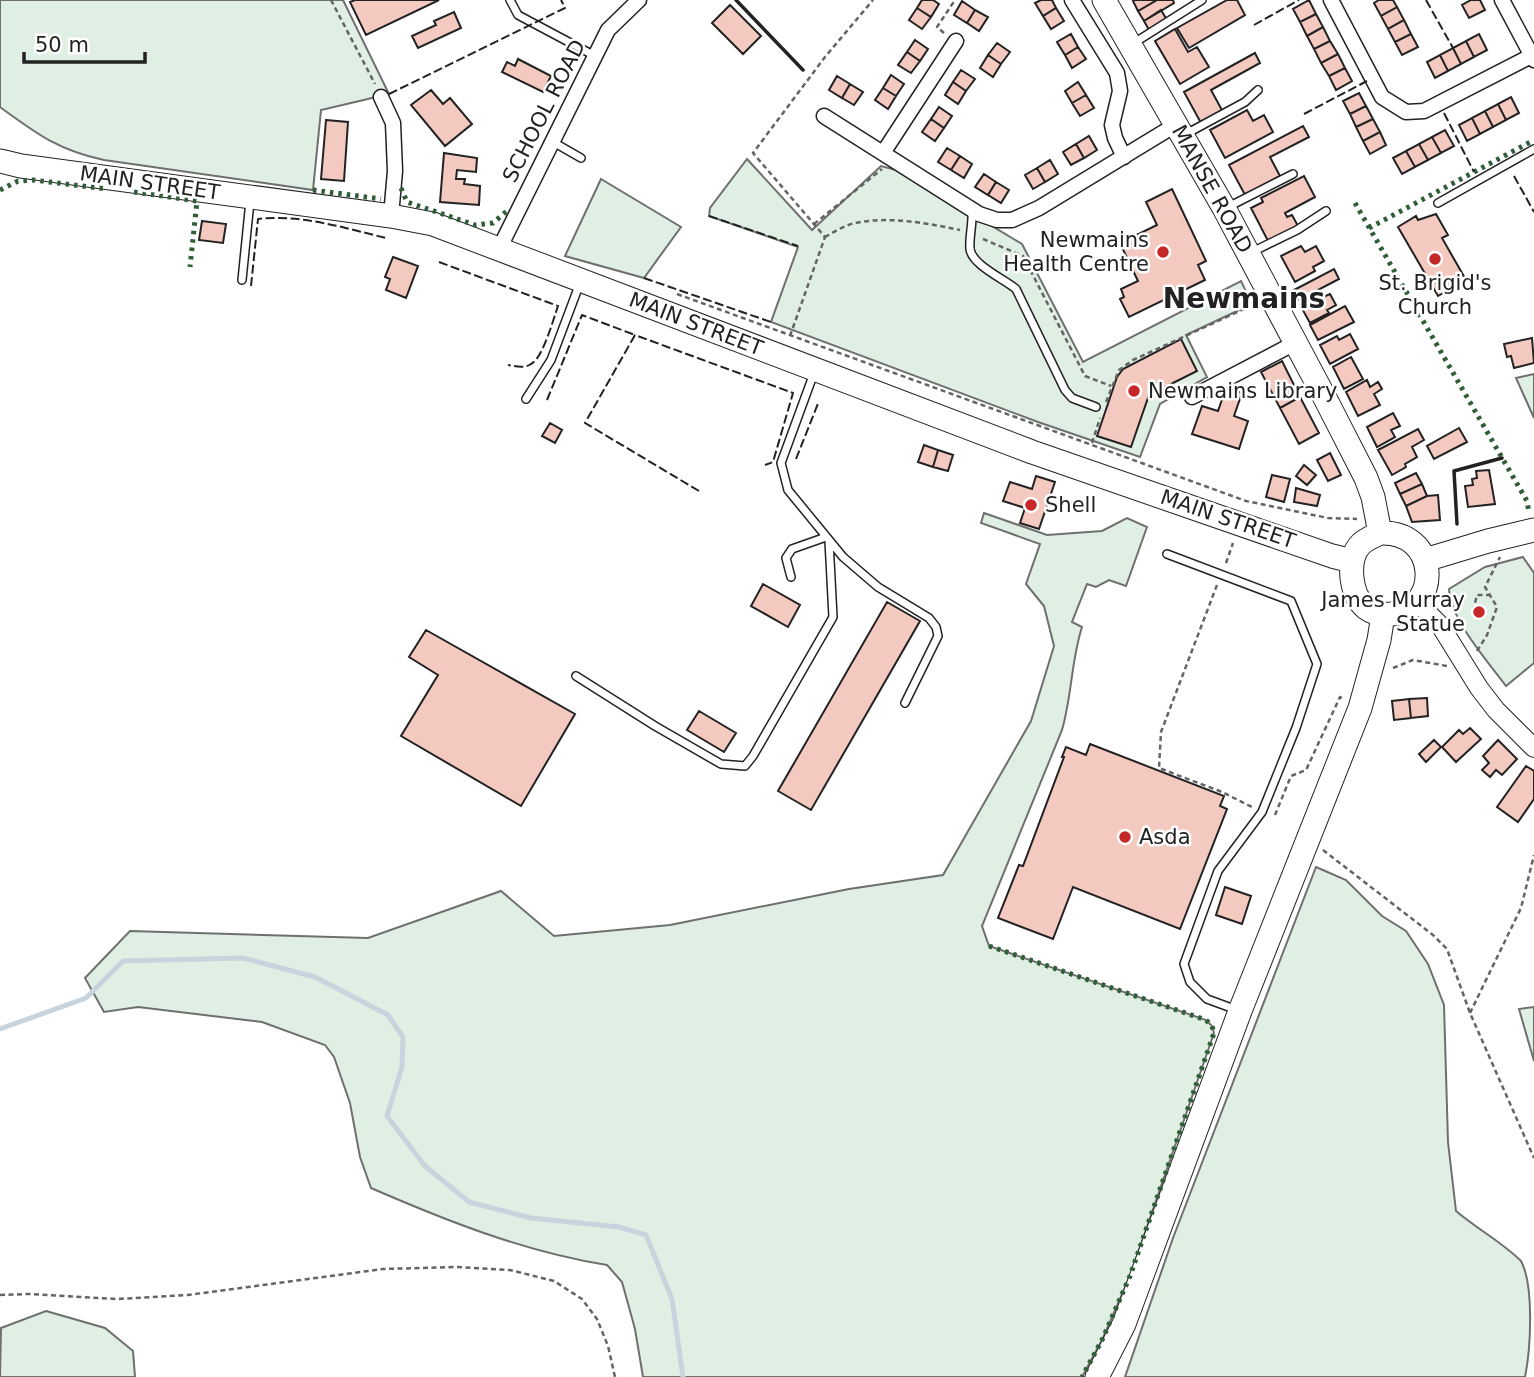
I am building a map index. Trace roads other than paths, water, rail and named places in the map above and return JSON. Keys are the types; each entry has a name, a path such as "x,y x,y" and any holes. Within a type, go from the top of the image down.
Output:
{"main road":[{"name":"MANSE ROAD","path":"1104,0 1180,130 1271,296 1366,478 1379,526"},
{"name":"MAIN STREET","path":"7,166 391,216 433,224 1032,452 1352,561"},
{"path":"1379,526 1412,540 1425,560 1426,582 1417,603 1398,614 1383,615 1364,606 1358,598 1351,574 1352,561 1360,545 1379,526"},
{"path":"1425,560 1534,530"},
{"path":"1097,1377 1124,1324 1240,1011 1310,840 1366,690 1383,615"}],"street":[{"name":"SCHOOL ROAD","path":"499,249 608,30 639,0"},
{"path":"1073,0 1117,73 1120,90 1112,125 1124,157"},
{"path":"1331,0 1382,97 1406,113 1424,111 1533,58 1502,0"},
{"path":"888,156 956,41"},
{"path":"381,97 393,123 395,171 391,216"},
{"path":"824,116 972,209 997,220 1012,220 1039,208 1124,157 1180,130"},
{"path":"1192,397 1295,343"},
{"path":"1417,603 1440,625 1496,710 1534,748"}],"lane":[{"path":"510,0 518,15 595,57"},
{"path":"1130,45 1202,0"},
{"path":"1180,130 1245,102 1258,90"},
{"path":"553,142 581,158"},
{"path":"1438,202 1534,149"},
{"path":"1224,208 1293,174"},
{"path":"242,280 250,197"},
{"path":"972,209 973,230 969,245 971,255 978,263 1016,289 1065,390 1072,398 1096,407"},
{"path":"1248,253 1297,230 1326,211"},
{"path":"526,399 551,360 580,280"},
{"path":"815,369 781,463 788,491 843,556 878,587 929,618 936,627 938,636 905,703"},
{"path":"791,577 786,558 792,549 827,539"},
{"path":"576,677 721,764 745,766 834,617 827,539"},
{"path":"1167,554 1291,601 1317,664 1296,728 1262,812 1217,871 1184,964 1190,982 1206,999 1240,1011"}],"waterway":[{"path":"0,1029 86,998 123,961 243,958 315,977 388,1015 403,1037 402,1067 387,1116 425,1166 469,1202 531,1218 619,1227 646,1235 672,1299 683,1377"}],"place":[{"name":"Newmains Health Centre","path":"1163,252"},
{"name":"St. Brigid's Church","path":"1435,259"},
{"name":"Newmains Library","path":"1134,391"},
{"name":"Shell","path":"1031,505"},
{"name":"James Murray Statue","path":"1479,612"},
{"name":"Asda","path":"1125,837"}],"district":[{"name":"Newmains","path":"1244,298"}]}
